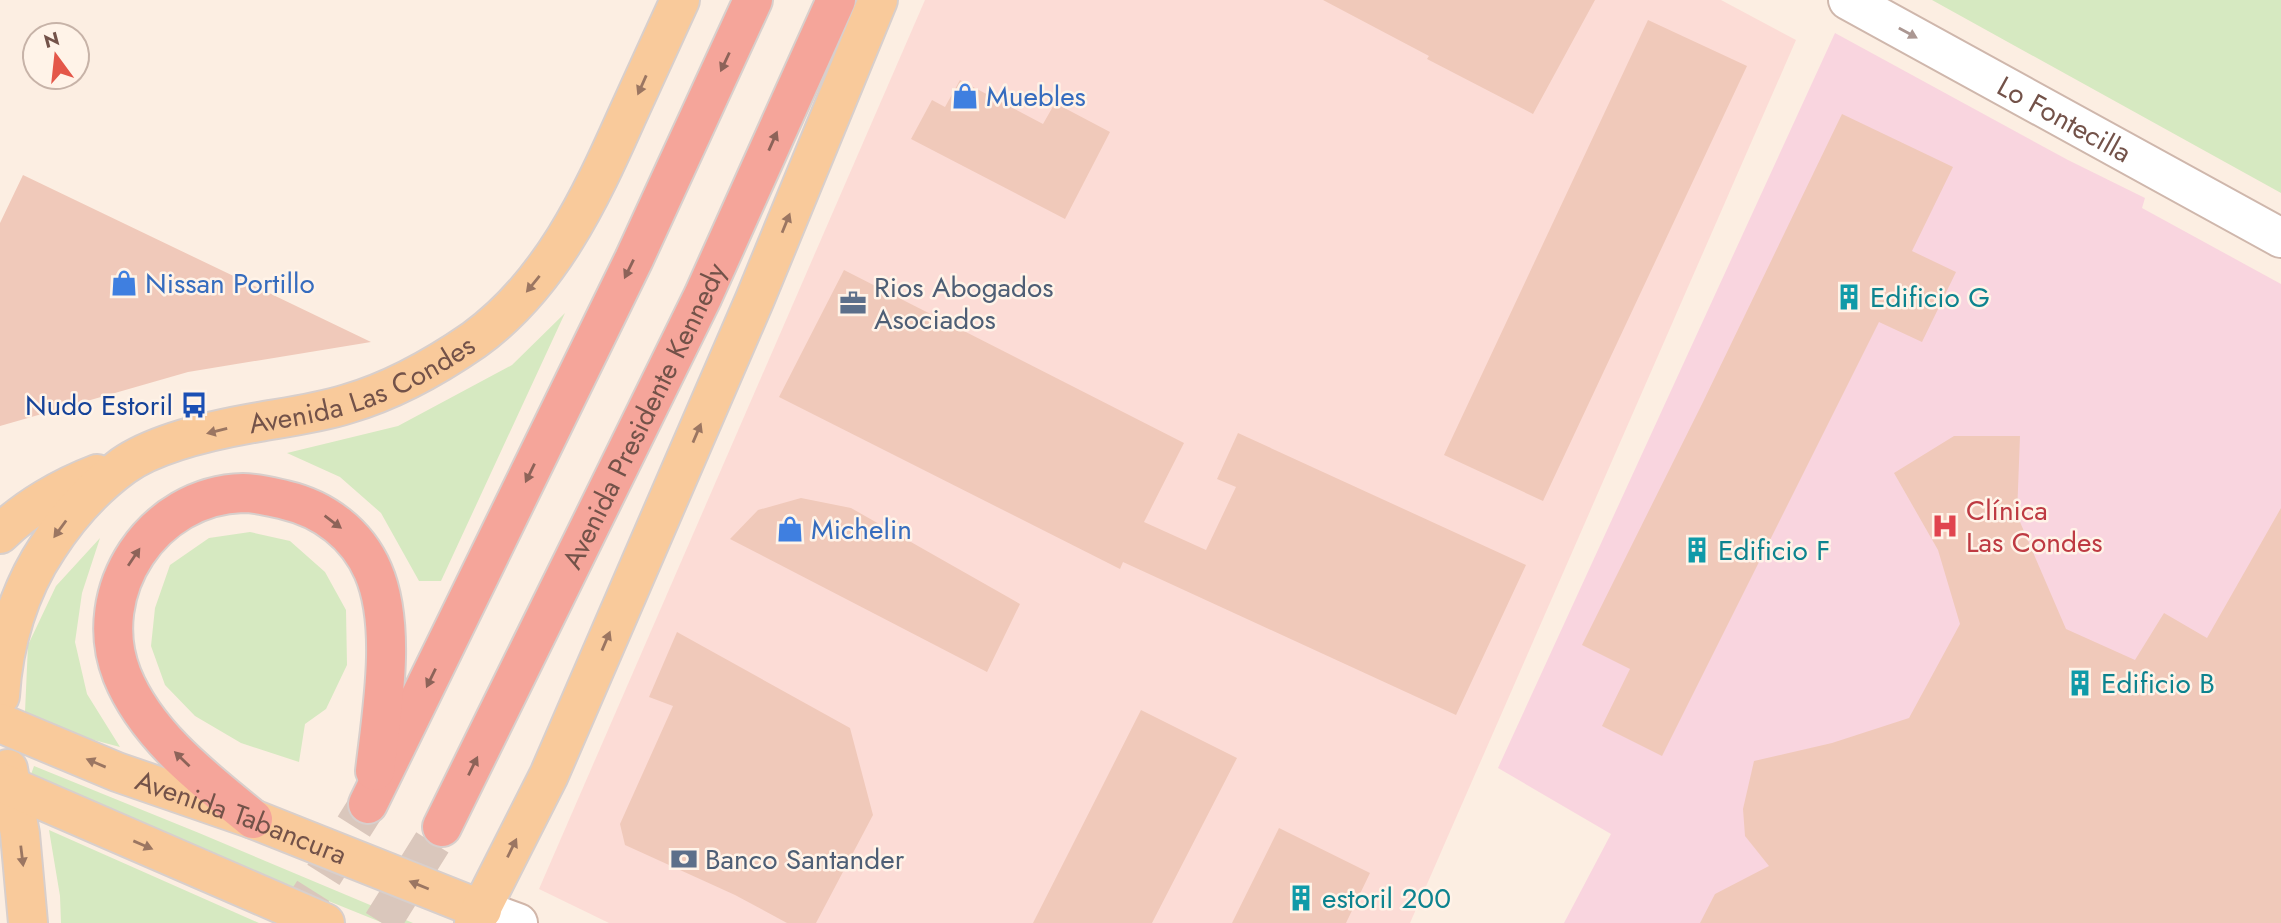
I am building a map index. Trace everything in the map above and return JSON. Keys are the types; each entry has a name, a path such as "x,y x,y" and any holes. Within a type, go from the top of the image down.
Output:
{"highway":[{"path":"253,819 201,777 171,748 135,699 122,676 115,651 113,624 116,598 129,564 156,530 195,504 219,496 243,493 267,496 311,508 344,530 360,548 373,570 385,619 383,695 370,802 634,259 753,0"},
{"name":"Avenida Presidente Kennedy","path":"442,827 703,296 836,0"}],"main road":[{"name":"Avenida Las Condes","path":"0,696 7,646 28,582 61,527 81,503 126,464 187,439 222,429 303,415 347,404 390,388 454,353 503,316 552,260 589,197 680,0"},
{"path":"478,916 549,775 755,299 878,0"},
{"path":"0,534 33,507 63,490 126,464"},
{"path":"0,712 6,786 24,876 28,923"},
{"name":"Avenida Tabancura","path":"0,723 117,772 253,819 478,916"},
{"name":"Avenida Tabancura","path":"6,786 325,923"}],"street":[{"name":"Lo Fontecilla","path":"1848,0 2281,238"},
{"path":"478,916 518,923"}],"shaded area":[{"path":"925,0 1721,0 1796,40 1410,923 609,923 539,889"},
{"name":"Clínica Las Condes","path":"1835,33 2068,160 2145,198 2142,208 2281,284 2281,923 1564,923 1611,834 1498,768"}],"green space":[{"path":"1932,0 2281,0 2281,193"},
{"path":"565,313 441,581 419,581 381,513 340,477 287,453 398,426 512,365"},
{"path":"250,532 290,541 325,572 346,610 347,665 326,709 305,724 299,762 241,743 195,716 165,685 151,646 155,608 170,565 209,538"},
{"path":"100,538 82,593 75,642 87,694 120,747 90,739 25,712 28,645 56,586"},
{"path":"34,766 413,923 383,923 29,780"},
{"path":"49,830 259,923 61,923 60,896"}],"building":[{"path":"1323,0 1595,0 1533,114 1427,59 1429,56"},
{"path":"1648,20 1747,66 1543,501 1444,455"},
{"path":"960,80 1043,124 1055,103 1110,132 1065,219 911,139 932,100 945,107"},
{"path":"1842,114 1953,167 1912,251 1956,272 1922,342 1879,322 1662,756 1602,726 1630,669 1582,645"},
{"name":"Nissan Portillo","path":"23,175 371,342 188,372 0,426 0,223"},
{"path":"844,270 1184,443 1144,522 1206,550 1236,487 1217,479 1238,433 1526,565 1456,715 1123,562 1120,569 779,397"},
{"name":"Edificio B","path":"1954,436 2020,436 2017,515 2066,629 2135,660 2164,613 2207,638 2281,508 2281,923 1700,923 1715,894 1769,866 1745,836 1743,809 1754,761 1832,743 1909,718 1960,624 1938,550 1894,473"},
{"path":"801,498 851,508 1020,604 987,672 730,539 758,510"},
{"path":"677,632 850,728 873,815 816,923 787,923 735,895 625,845 620,824 673,706 649,697"},
{"path":"1141,710 1237,758 1152,923 1033,923"},
{"name":"estoril 200","path":"1279,828 1370,873 1346,923 1232,923"}],"tunnel":[{"path":"293,923 368,804"},
{"path":"382,923 442,827"}],"place":[{"name":"Muebles","path":"965,96"},
{"name":"Nissan Portillo","path":"124,283"},
{"name":"Edificio G","path":"1849,297"},
{"name":"Rios Abogados Asociados","path":"853,303"},
{"name":"Nudo Estoril","path":"194,405"},
{"name":"Clínica Las Condes","path":"1945,526"},
{"name":"Michelin","path":"790,529"},
{"name":"Edificio F","path":"1697,550"},
{"name":"Edificio B","path":"2080,683"},
{"name":"Banco Santander","path":"684,859"},
{"name":"estoril 200","path":"1301,898"}]}
